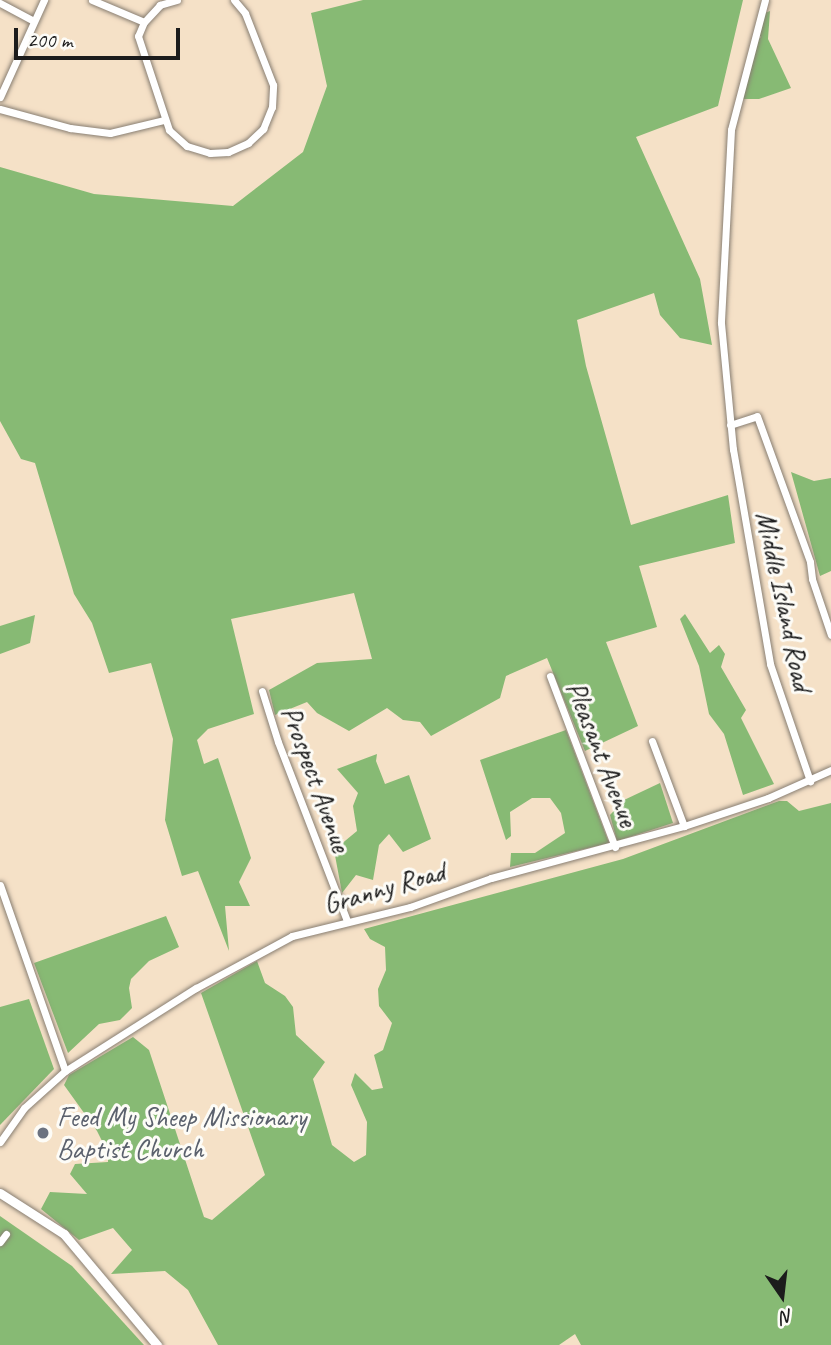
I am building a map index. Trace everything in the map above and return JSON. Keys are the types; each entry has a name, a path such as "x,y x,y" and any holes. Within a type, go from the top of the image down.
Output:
{"main road":[{"path":"0,1193 64,1234 157,1345"}],"street":[{"path":"0,97 44,0"},
{"path":"92,0 144,22"},
{"path":"177,0 160,5 144,22 138,36 163,120 169,130 187,146 210,153 228,152 248,143 263,130 272,107 273,85 245,13 234,0"},
{"name":"Middle Island Road","path":"765,0 731,130 721,323 730,425 770,664 810,781"},
{"path":"0,3 34,21"},
{"path":"0,109 70,128 110,134 163,120"},
{"path":"730,425 757,416 810,562 811,579 831,635"},
{"name":"Pleasant Avenue","path":"550,676 615,847"},
{"name":"Prospect Avenue","path":"262,691 278,741 347,921"},
{"path":"652,741 684,826"},
{"name":"Granny Road","path":"0,1142 24,1108 65,1071 256,953 292,936 410,907 491,878 615,847 684,826 831,771"},
{"path":"0,886 65,1071"},
{"path":"0,1242 6,1234"}],"green space":[{"path":"363,0 743,0 718,106 636,137 700,279 712,345 680,338 660,315 654,293 577,320 586,366 631,525 728,495 735,543 639,566 657,627 606,642 638,726 585,751 547,658 506,676 500,698 431,736 420,722 403,720 387,708 349,731 317,713 307,702 275,715 269,690 317,663 372,659 354,593 231,619 254,714 208,729 197,740 204,764 218,758 251,858 239,882 250,906 225,906 229,951 198,871 182,876 165,820 173,739 151,663 109,673 92,623 74,594 35,463 21,459 0,421 0,167 94,194 233,206 303,152 327,86 311,13"},
{"path":"770,11 768,39 791,88 759,99 743,99 756,41 761,37 758,34 765,13"},
{"path":"791,472 814,481 831,478 831,571 820,576"},
{"path":"685,614 710,653 719,645 725,654 721,667 746,710 741,718 774,784 743,795 724,734 709,714 699,666 680,619"},
{"path":"35,615 30,643 0,654 0,626"},
{"path":"566,730 609,843 510,867 511,853 535,853 565,833 561,813 550,798 532,798 510,812 511,836 506,840 480,760"},
{"path":"377,754 376,761 385,784 409,775 431,839 403,852 389,834 379,845 373,880 356,875 342,893 334,850 357,831 353,806 358,793 337,769"},
{"path":"660,783 673,823 617,841 610,815 624,800"},
{"path":"779,801 787,801 799,811 831,803 831,1345 581,1345 575,1334 559,1345 218,1345 188,1290 165,1271 111,1274 132,1250 113,1228 79,1240 41,1209 50,1192 87,1194 70,1174 75,1164 108,1162 108,1153 97,1131 64,1085 69,1075 133,1037 149,1050 204,1217 212,1220 265,1175 201,993 257,961 265,983 285,996 293,1007 296,1035 325,1062 313,1079 332,1145 354,1162 366,1155 367,1122 351,1085 355,1073 372,1090 383,1088 374,1055 383,1050 392,1023 379,1006 378,989 386,970 385,947 370,939 364,929 623,859"},
{"path":"166,916 179,947 149,961 131,979 129,988 132,1008 120,1020 99,1024 68,1053 34,963"},
{"path":"29,999 54,1069 0,1125 0,1007"},
{"path":"0,1216 72,1266 144,1345 0,1345"}],"place":[{"name":"Feed My Sheep Missionary Baptist Church","path":"43,1133"}]}
